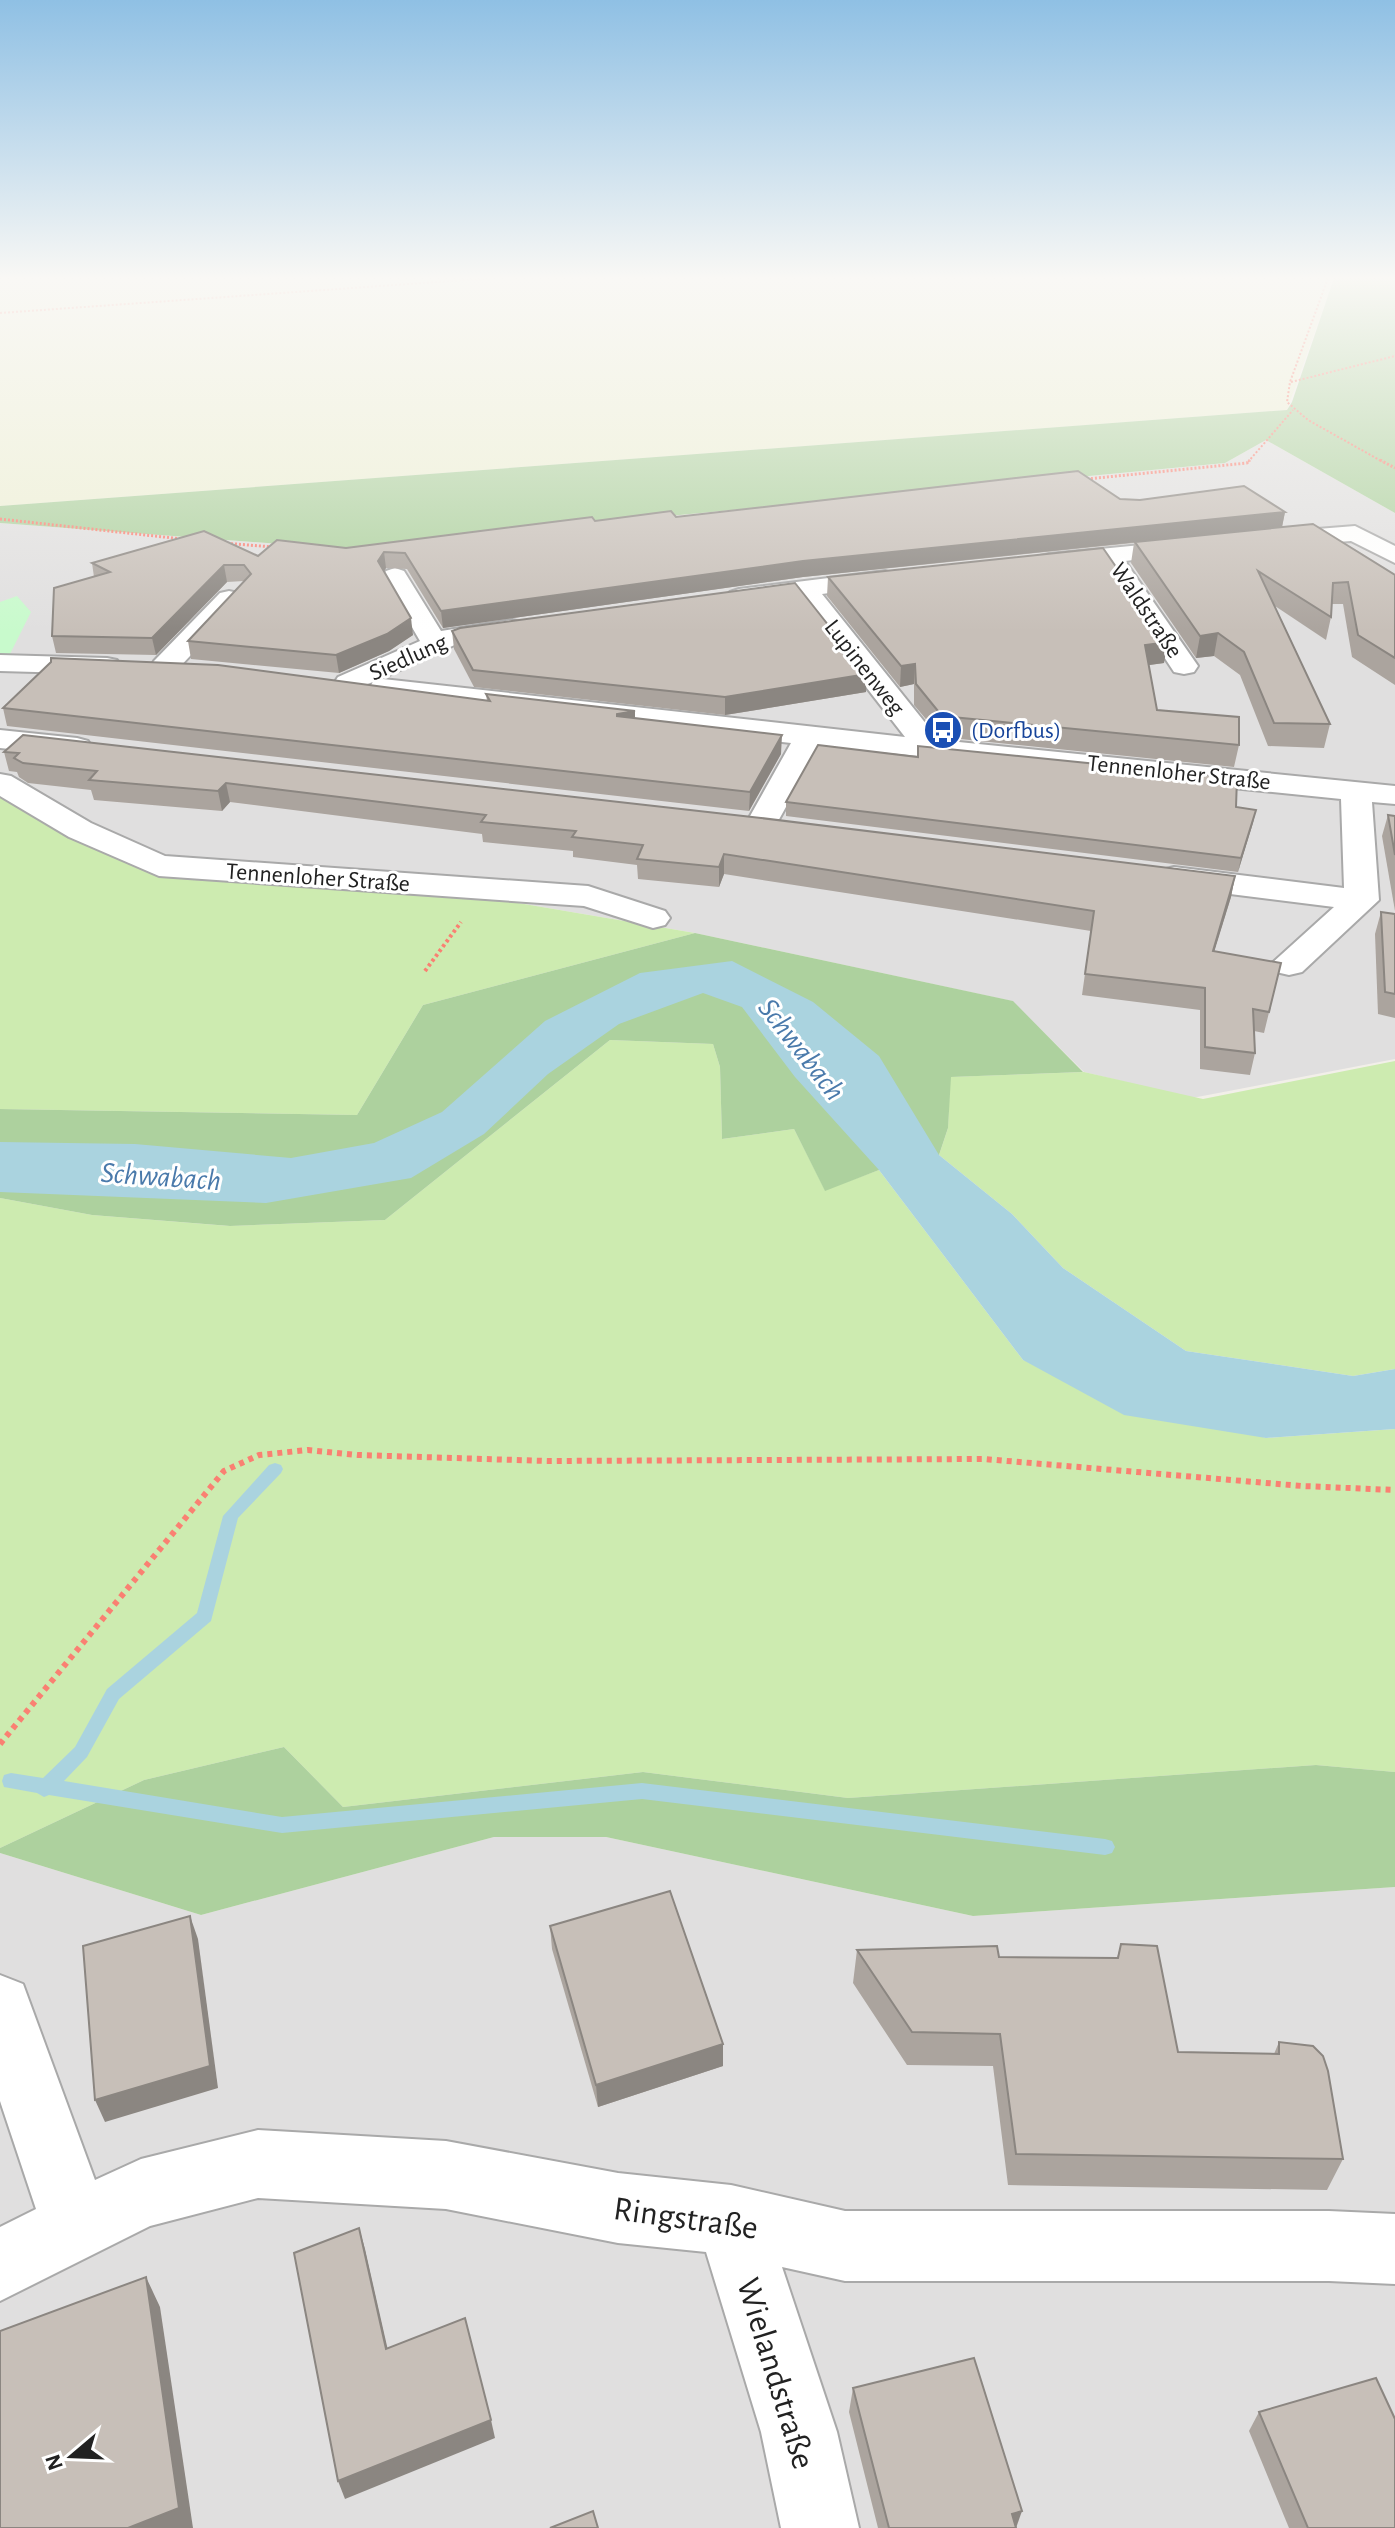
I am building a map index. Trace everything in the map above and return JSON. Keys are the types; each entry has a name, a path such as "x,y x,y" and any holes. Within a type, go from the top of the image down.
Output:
{"street":[{"path":"1239,543 1334,532 1355,533 1395,556"},
{"name":"Waldstraße","path":"1020,564 1210,546"},
{"name":"Waldstraße","path":"1109,555 1184,666"},
{"path":"395,576 435,644"},
{"path":"719,600 911,576"},
{"name":"Lupinenweg","path":"803,588 928,746"},
{"path":"164,667 238,589"},
{"name":"Siedlung","path":"347,684 455,635 542,624"},
{"path":"0,663 192,669"},
{"name":"Tennenloher Straße","path":"315,681 810,736 1395,795"},
{"path":"729,822 776,827 810,736"},
{"path":"0,739 110,751"},
{"name":"Tennenloher Straße","path":"0,783 80,830 159,866 588,896 653,918"},
{"path":"1356,790 1362,900"},
{"path":"1150,874 1362,900"},
{"path":"1289,964 1362,900"},
{"path":"0,2006 77,2226"},
{"name":"Ringstraße","path":"0,2265 141,2194 258,2164 446,2175 618,2208 731,2220 845,2246 1329,2246 1395,2249"},
{"name":"Wielandstraße","path":"731,2220 799,2432 820,2528"}],"path":[{"path":"1288,396 1287,402 1293,410 1394,467"},
{"path":"1078,480 1247,463 1293,410"},
{"path":"0,519 192,540"},
{"path":"221,542 280,547"},
{"path":"425,971 486,889"},
{"path":"0,1744 224,1471 259,1455 308,1450 358,1455 548,1461 984,1459 1302,1486 1395,1490"}],"shaded area":[{"path":"1266,440 1395,513 1395,1059 1192,1098 1084,1072 1012,1001 695,933 477,896 154,872 0,796 0,523 359,550 554,527 1225,463"},
{"path":"494,1837 606,1837 973,1916 1395,1887 1395,2528 0,2528 0,1853 201,1915"}],"green space":[{"path":"0,396 1292,396 1287,410 0,506"},
{"path":"1294,396 1395,396 1395,513 1266,440 1225,463 554,527 359,550 0,523 0,506 1287,410"},
{"path":"17,596 31,612 8,658 0,658 0,602"},
{"path":"0,796 154,872 477,896 695,933 423,1005 357,1115 0,1109"},
{"path":"695,933 1013,1001 1083,1072 951,1077 948,1128 939,1155 879,1170 825,1191 794,1129 722,1139 720,1067 713,1044 610,1040 385,1220 230,1226 92,1215 0,1198 0,1109 357,1115 423,1005"},
{"path":"610,1040 713,1044 720,1067 722,1139 794,1129 825,1190 879,1170 1023,1360 1266,1438 1395,1429 1395,1772 1316,1765 848,1798 643,1772 343,1807 284,1747 144,1780 0,1848 0,1198 92,1215 229,1226 385,1220"},
{"path":"1395,1061 1395,1369 1353,1376 1186,1351 1063,1268 1012,1214 939,1155 948,1128 950,1077 1084,1072 1203,1099"},
{"path":"284,1747 343,1807 643,1772 848,1798 1316,1765 1395,1772 1395,1887 973,1916 606,1837 494,1837 201,1915 0,1853 0,1848 144,1780"}],"water":[{"name":"Schwabach","path":"732,961 813,1002 879,1056 939,1155 1012,1214 1063,1268 1186,1351 1353,1376 1395,1369 1395,1429 1266,1438 1124,1415 1023,1360 879,1170 795,1077 742,1007 703,993 619,1024 548,1074 484,1134 411,1178 266,1203 0,1192 0,1142 135,1144 291,1158 374,1143 442,1112 545,1021 640,973"}],"building":[{"path":"1078,471 1120,499 1140,500 1244,486 1285,512 803,561 441,611 405,553 384,552 378,561 411,618 387,634 336,655 188,641 251,574 244,565 224,565 152,638 52,636 54,588 110,572 92,563 204,531 258,556 277,540 346,548 592,517 595,521 671,511 676,517"},
{"path":"1313,524 1395,575 1395,658 1358,635 1348,582 1333,583 1331,617 1258,571 1330,724 1274,723 1244,652 1218,633 1200,636 1135,542"},
{"path":"1103,548 1168,642 1145,645 1157,710 1239,717 1239,745 942,716 916,684 915,664 901,666 828,577"},
{"path":"795,583 867,674 725,697 473,670 452,631 460,628"},
{"path":"51,658 218,665 490,701 486,694 635,711 617,716 782,735 750,792 3,708 51,662"},
{"path":"23,735 761,818 1235,876 1213,951 1281,963 1269,1012 1253,1009 1255,1053 1205,1047 1205,988 1085,974 1094,911 724,854 719,867 637,859 643,845 572,837 576,831 481,822 486,815 226,783 218,791 89,780 97,771 23,763 14,758 19,753 4,752"},
{"path":"818,745 918,757 918,746 1237,778 1236,807 1256,810 1241,858 786,802"},
{"path":"1388,815 1395,816 1395,855"},
{"path":"1381,912 1395,914 1395,994 1385,992"},
{"path":"670,1891 723,2044 596,2085 550,1926"},
{"path":"190,1916 210,2066 95,2100 83,1946"},
{"path":"1121,1944 1157,1946 1178,2052 1279,2054 1279,2042 1313,2046 1323,2056 1328,2071 1343,2159 1016,2154 1000,2034 912,2032 857,1950 997,1946 999,1957 1118,1958"},
{"path":"359,2228 386,2349 465,2318 491,2420 338,2481 294,2253"},
{"path":"146,2277 179,2508 128,2528 0,2528 0,2331"},
{"path":"974,2358 1022,2511 1012,2514 1016,2528 889,2528 853,2388"},
{"path":"1376,2378 1395,2419 1395,2528 1308,2528 1259,2412"},
{"path":"593,2511 598,2528 550,2528"}],"waterway":[{"path":"46,1787 81,1752 113,1694 205,1616 231,1516 275,1469"},
{"path":"11,1781 46,1787"},
{"path":"46,1787 282,1825 642,1791 1105,1847"}],"place":[{"name":"(Dorfbus)","path":"943,730"}]}
